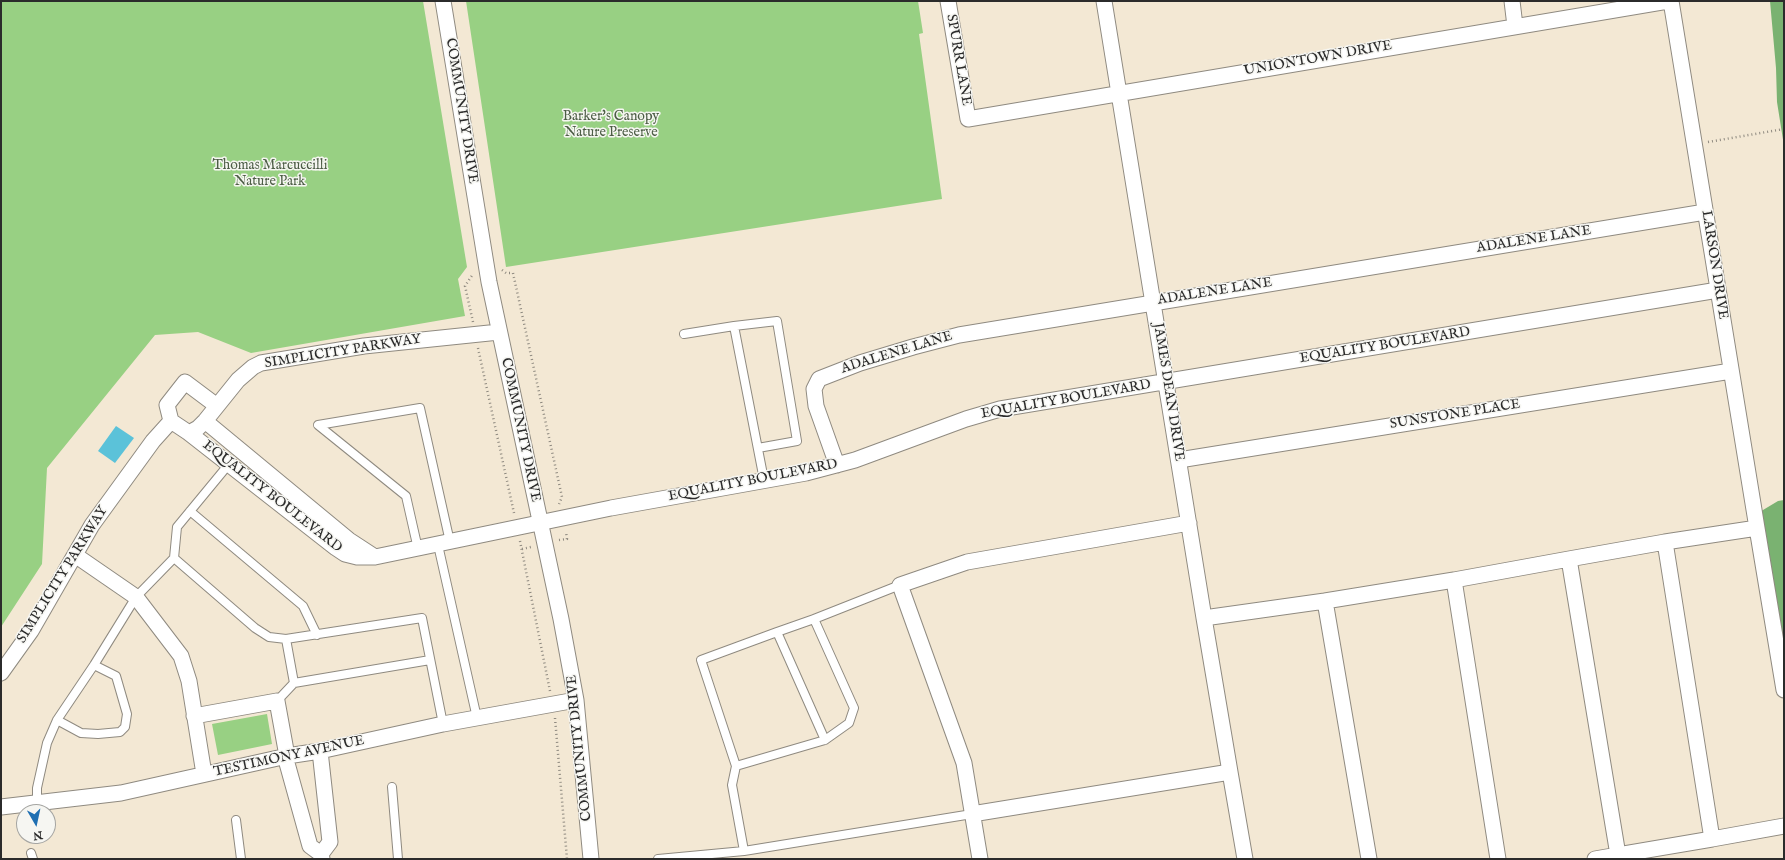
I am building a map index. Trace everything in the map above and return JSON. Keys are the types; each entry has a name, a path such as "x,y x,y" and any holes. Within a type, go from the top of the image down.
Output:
{"street":[{"name":"COMMUNITY DRIVE","path":"443,1 489,282 545,544 576,700 591,859"},
{"name":"SPURR LANE","path":"948,1 968,119"},
{"name":"JAMES DEAN DRIVE","path":"1104,1 1167,382 1204,618 1245,859"},
{"path":"1512,1 1515,26"},
{"name":"UNIONTOWN DRIVE","path":"968,119 1119,92 1670,1"},
{"name":"LARSON DRIVE","path":"1670,1 1784,690"},
{"name":"ADALENE LANE","path":"837,465 816,406 814,389 819,379 860,363 959,335 1705,212"},
{"name":"EQUALITY BOULEVARD","path":"217,406 198,428 189,433 345,554 357,558 375,557 612,508 806,473 837,465 966,419 1000,409 1718,290"},
{"name":"SIMPLICITY PARKWAY","path":"217,406 245,373 269,361 402,341 499,332"},
{"name":"SUNSTONE PLACE","path":"1179,460 1731,371"},
{"path":"189,433 171,421 167,405 185,382 217,406"},
{"name":"SIMPLICITY PARKWAY","path":"1,673 31,631 96,520 153,441 171,421"},
{"name":"EQUALITY BOULEVARD","path":"205,421 349,540 375,557"},
{"path":"980,859 964,762 900,585 967,562 1189,522"},
{"path":"1204,618 1325,602 1665,542 1757,528"},
{"path":"1665,542 1712,839"},
{"path":"76,555 136,597 181,656 189,681 204,774"},
{"path":"1569,559 1618,855"},
{"path":"1454,580 1498,859"},
{"path":"1325,602 1369,859"},
{"name":"TESTIMONY AVENUE","path":"1,806 121,793 286,756 320,751 443,724 576,700"},
{"path":"194,716 277,701 286,756 310,846 322,857 330,842 320,751"},
{"path":"972,814 1230,772"},
{"path":"1595,859 1784,826"}],"lane":[{"path":"684,334 777,321 798,440 758,448"},
{"path":"734,326 764,480"},
{"path":"418,548 406,496 318,425 420,408 477,718"},
{"path":"37,803 37,788 47,743 57,720 94,665 136,597 174,558 177,527 229,464"},
{"path":"190,511 303,606 317,634"},
{"path":"174,558 255,628 269,637 286,640 422,618 443,724"},
{"path":"744,850 732,785 736,766 701,660 814,619 900,585"},
{"path":"736,766 825,740 849,723 854,708 814,619"},
{"path":"777,632 825,740"},
{"path":"286,640 294,683"},
{"path":"277,701 294,683 430,660"},
{"path":"57,720 80,733 98,734 120,732 125,727 127,714 116,676 94,665"},
{"path":"392,787 398,859"},
{"path":"658,859 744,850 972,814"},
{"path":"236,820 241,859"}],"path":[{"path":"1708,142 1784,129"},
{"path":"498,267 506,273 512,273 562,497 559,502 567,539 522,549"},
{"path":"475,334 522,549 553,704 567,859"}],"green space":[{"name":"Thomas Marcuccilli Nature Park","path":"1,1 423,1 467,267 458,279 465,316 251,353 198,332 155,335 47,468 42,564 1,627"},
{"name":"Barker's Canopy Nature Preserve","path":"466,1 918,1 923,33 919,34 942,199 506,267"},
{"path":"1770,1 1784,1 1784,146 1777,102 1776,68"},
{"path":"1784,500 1784,665 1758,513 1778,501"},
{"path":"267,714 272,744 218,755 212,724"}],"water":[{"path":"116,426 134,438 115,463 98,451"}]}
